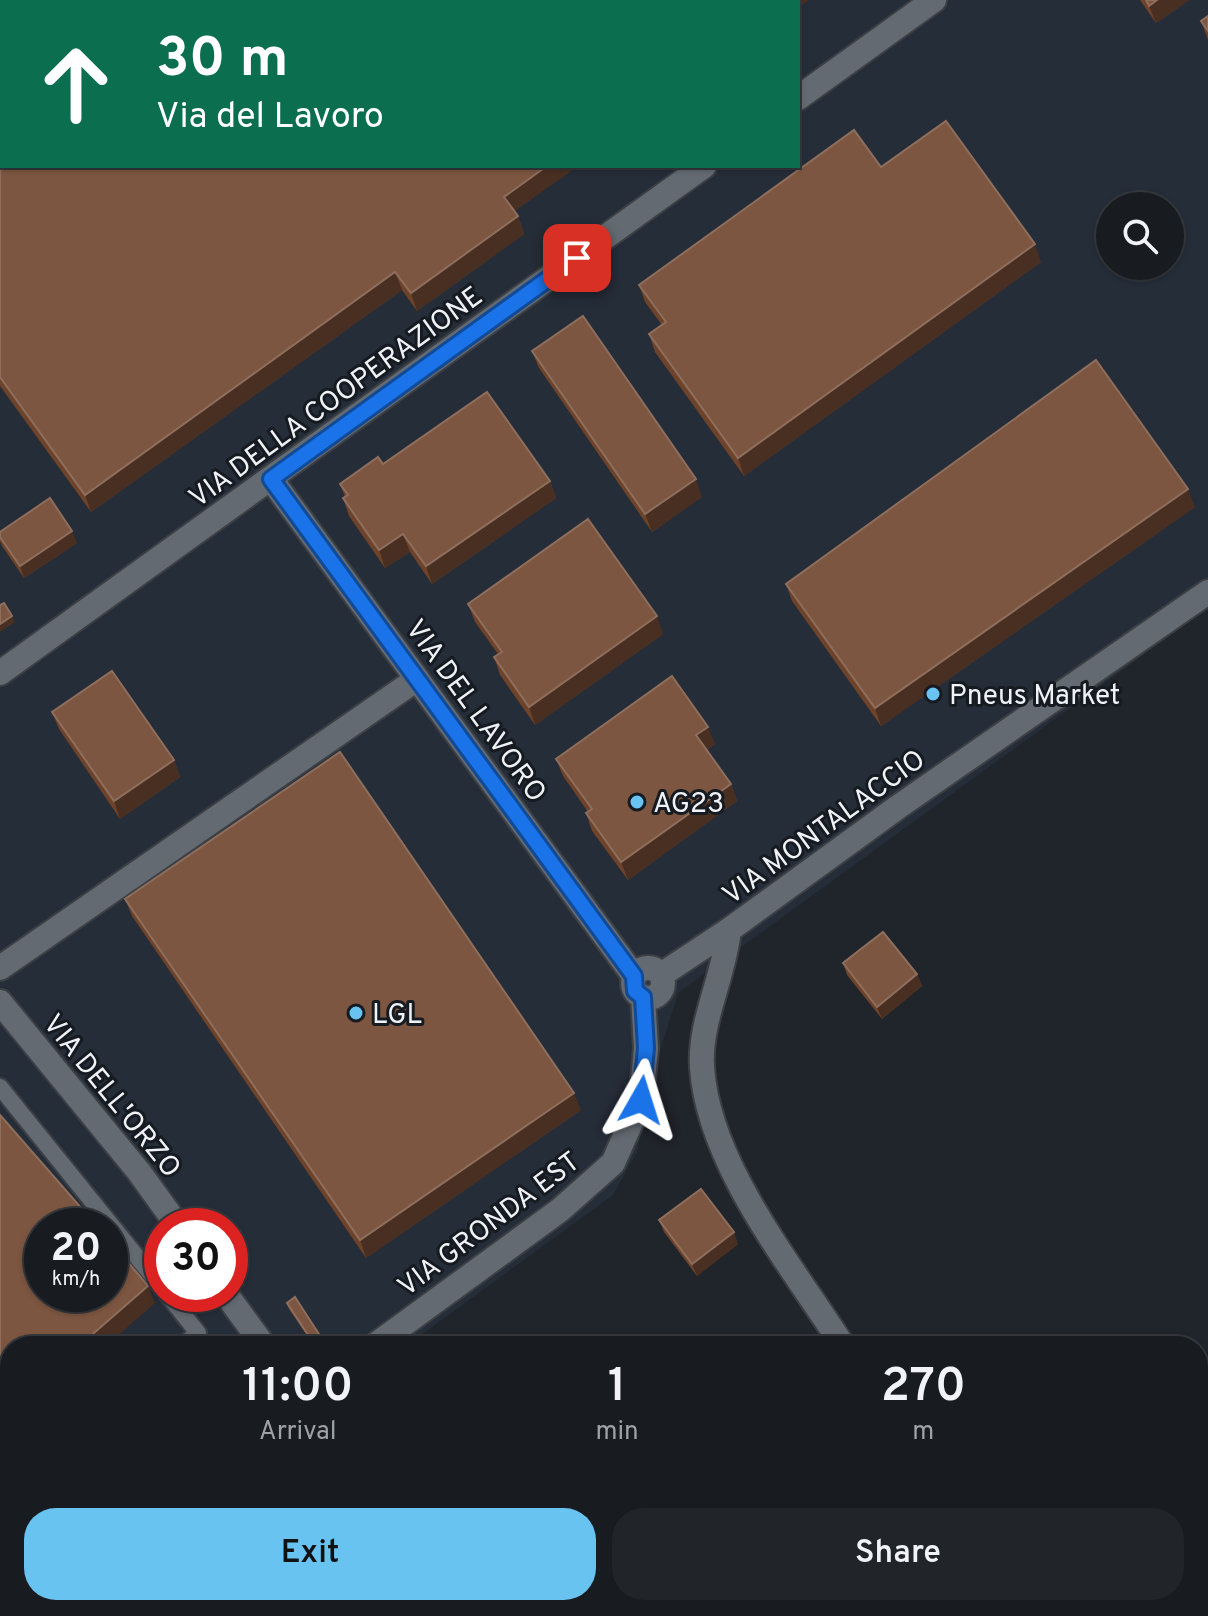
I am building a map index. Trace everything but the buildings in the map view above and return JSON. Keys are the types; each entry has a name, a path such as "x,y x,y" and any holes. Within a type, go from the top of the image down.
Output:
{"street":[{"path":"800,97 934,0"},
{"name":"VIA DELLA COOPERAZIONE","path":"0,673 701,168"},
{"name":"VIA DEL LAVORO","path":"271,479 638,986"},
{"name":"VIA MONTALACCIO","path":"837,1336 745,1192 718,1136 708,1103 702,1066 704,1028 719,986 729,930 898,807 1208,592"},
{"path":"0,968 417,679"},
{"path":"638,986 645,968 661,975 729,930"},
{"name":"VIA GRONDA EST","path":"388,1336 560,1210 613,1163 641,1100 646,1048 638,986"},
{"name":"VIA DELL'ORZO","path":"0,1002 165,1208"},
{"path":"239,1312 257,1336"}],"lane":[{"path":"0,1087 144,1266"},
{"path":"181,1312 198,1333 194,1336"}],"shaded area":[{"path":"800,0 1208,0 1208,608 678,993 654,1071 637,1152 613,1195 420,1336 0,1336 0,168 800,168"}],"place":[{"name":"Pneus Market","path":"933,694"},
{"name":"AG23","path":"637,802"},
{"name":"LGL","path":"356,1013"}],"route":[{"path":"577,258 271,479 634,976 635,991 643,997 646,1048 641,1100"}]}
